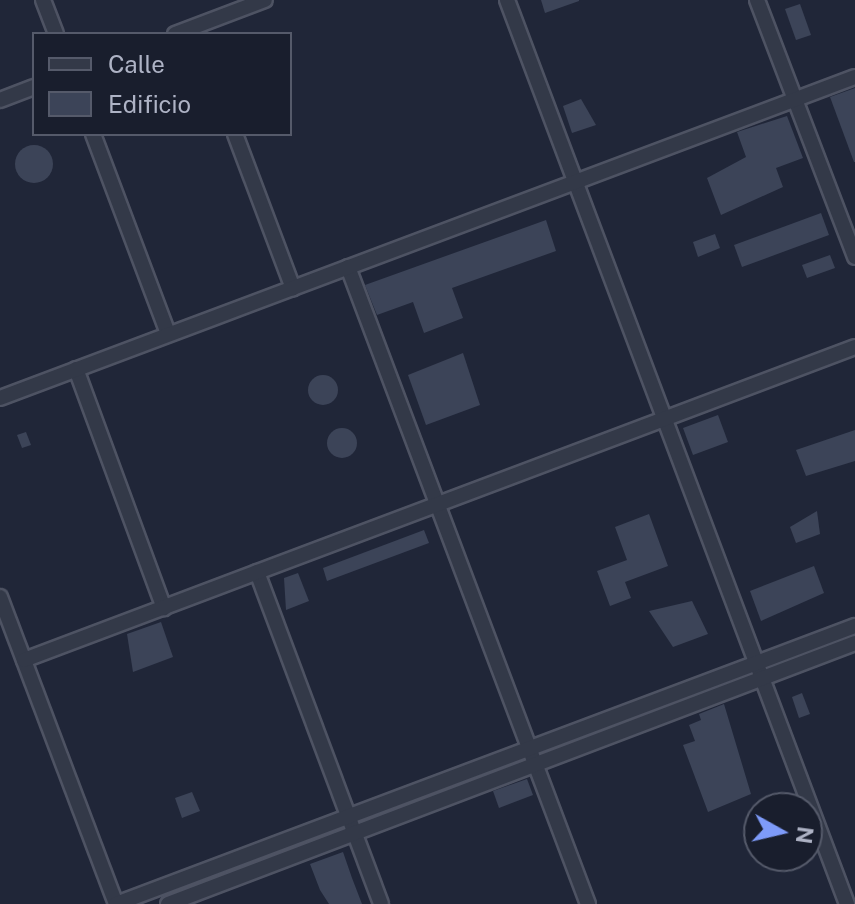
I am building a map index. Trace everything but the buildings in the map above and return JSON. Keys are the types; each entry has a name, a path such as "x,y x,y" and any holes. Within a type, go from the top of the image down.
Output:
{"lane":[{"path":"43,0 55,32"},
{"path":"196,30 265,0"},
{"path":"507,0 847,904"},
{"path":"757,0 855,257"},
{"path":"0,398 855,77"},
{"path":"1,97 32,88"},
{"path":"94,136 168,334"},
{"path":"236,136 293,288"},
{"path":"348,267 588,904"},
{"path":"24,660 855,347"},
{"path":"76,369 164,608"},
{"path":"257,572 381,904"},
{"path":"0,597 116,904 855,626"},
{"path":"159,887 167,904 855,643"},
{"path":"194,874 201,892"}]}
